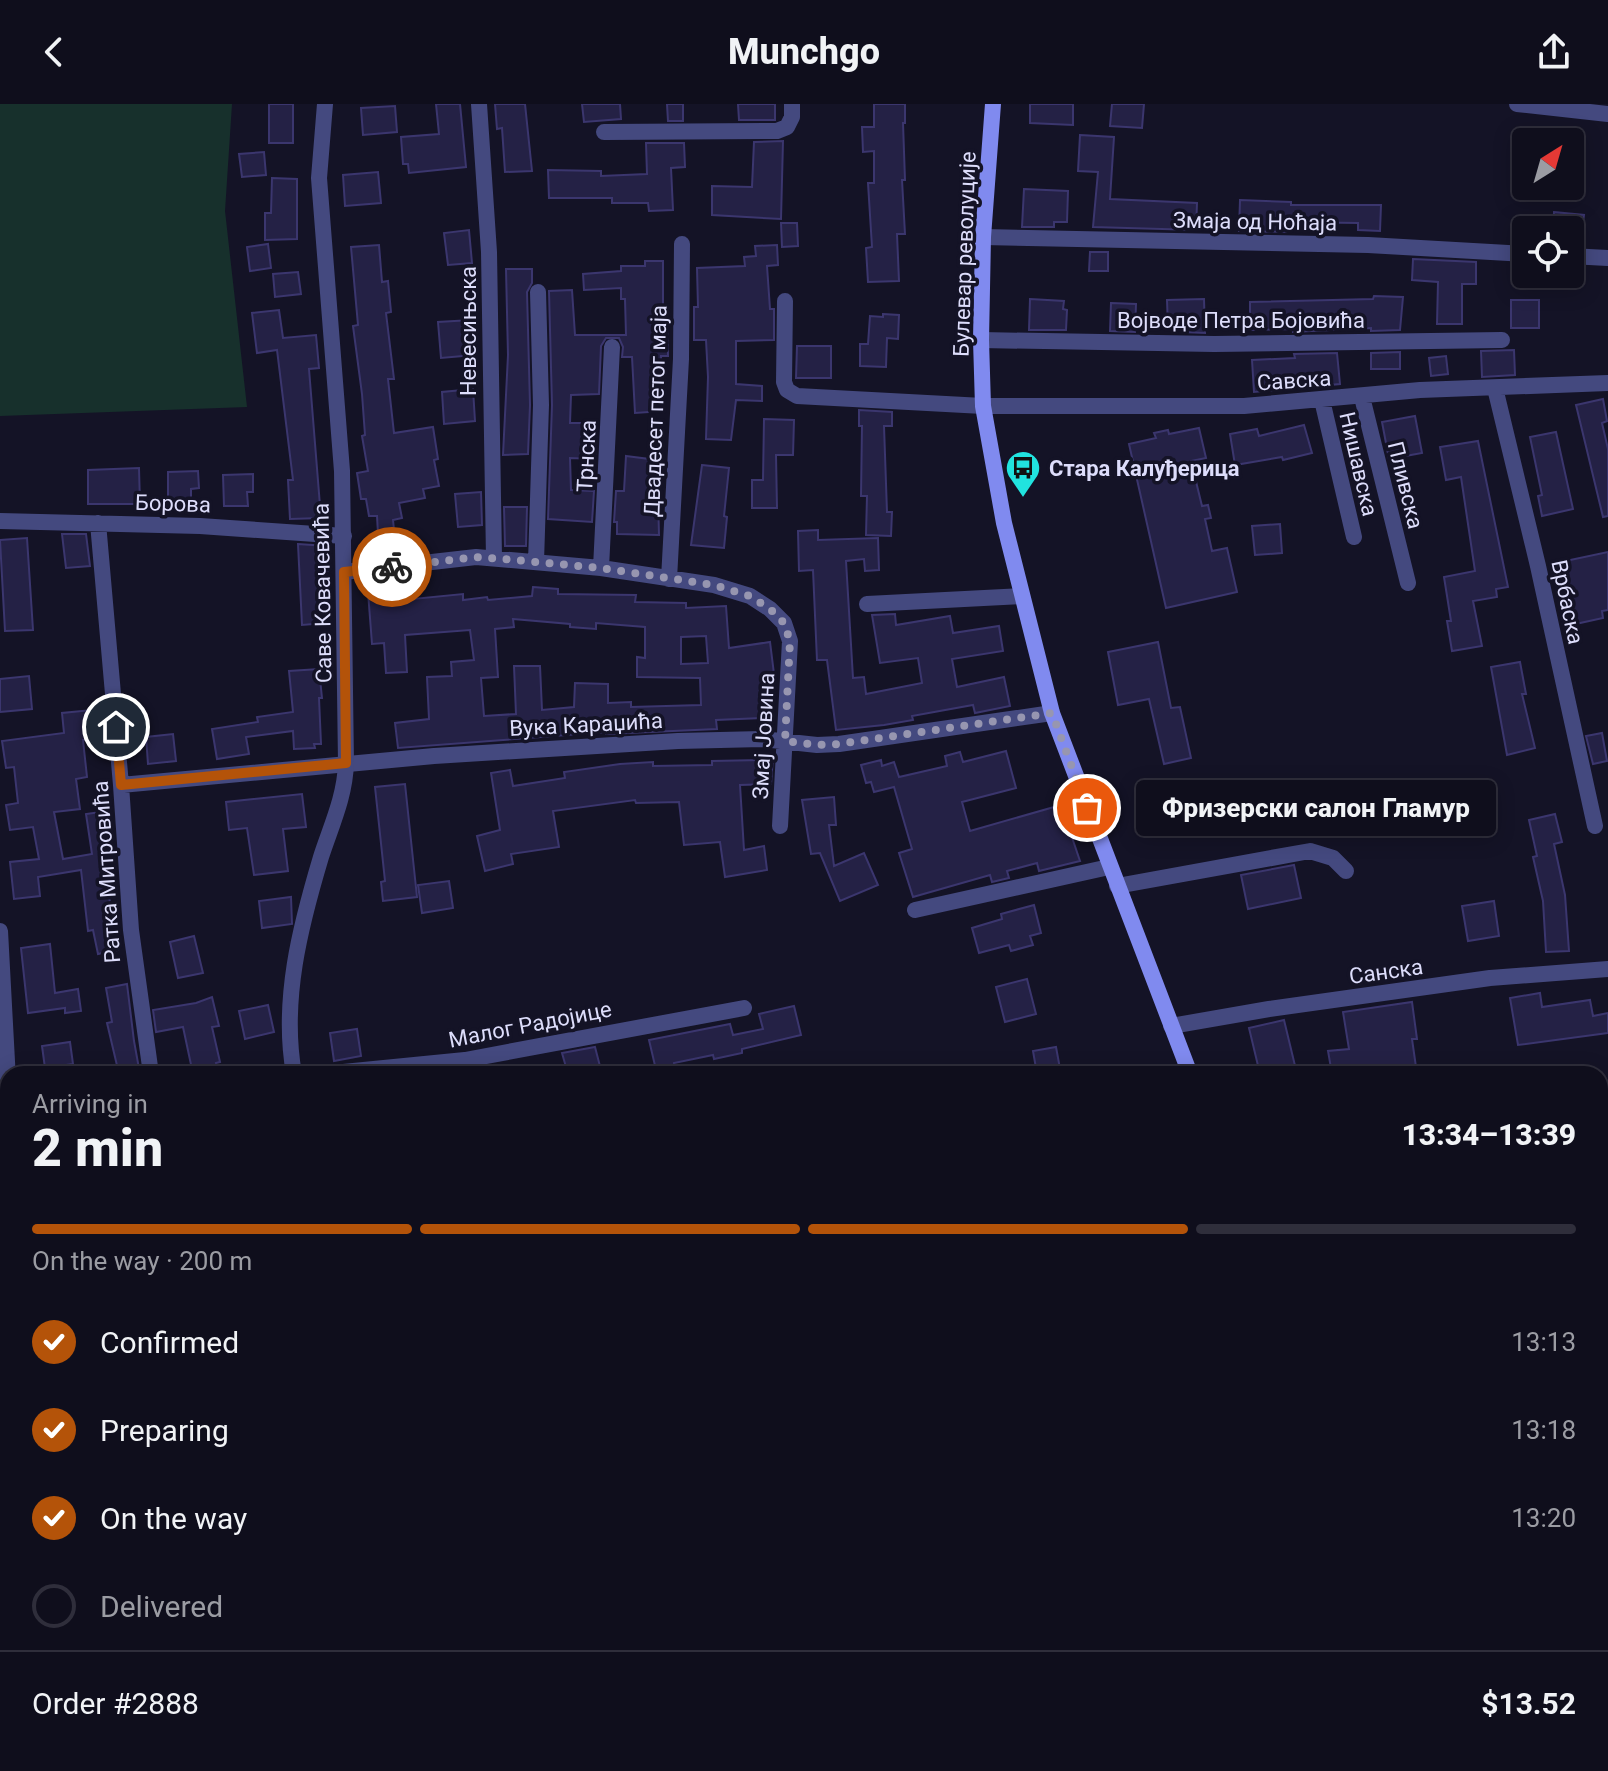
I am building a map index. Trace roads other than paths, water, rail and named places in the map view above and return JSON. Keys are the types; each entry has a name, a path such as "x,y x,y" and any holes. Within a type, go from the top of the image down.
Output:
{"main road":[{"name":"Булевар револуције","path":"993,104 983,237 981,340 983,406 1004,523 1052,713 1187,1066"}],"street":[{"name":"Саве Ковачевића","path":"293,1066 290,1016 295,957 322,855 345,785 346,763 344,536 334,347 319,178 325,104"},
{"name":"Невесињска","path":"479,104 489,252 494,558"},
{"path":"604,132 777,131 787,127 792,117 792,104"},
{"path":"1517,104 1608,114"},
{"name":"Змаја од Ноћаја","path":"983,237 1368,245 1512,253"},
{"name":"Двадесет петог маја","path":"669,579 681,359 682,244"},
{"path":"1584,257 1608,258"},
{"path":"536,562 541,405 538,292"},
{"path":"785,301 784,382 787,390 794,395 983,406"},
{"name":"Војводе Петра Бојовића","path":"981,340 1214,344 1502,340"},
{"name":"Трнска","path":"601,568 612,347"},
{"name":"Савска","path":"983,406 1244,406 1420,390 1608,383"},
{"name":"Врбаска","path":"1495,388 1595,826"},
{"name":"Пливска","path":"1362,397 1408,583"},
{"name":"Нишавска","path":"1322,400 1354,537"},
{"name":"Борова","path":"0,521 200,526 344,536"},
{"name":"Ратка Митровића","path":"98,523 131,930 150,1066"},
{"name":"Змај Јовина","path":"344,572 476,557 494,558 601,568 714,585 750,596 784,623 790,641 780,826"},
{"path":"867,604 1021,596"},
{"name":"Вука Караџића","path":"121,785 346,763 678,741 839,744 1052,713"},
{"path":"1117,886 1310,851 1333,858 1346,871"},
{"path":"915,910 1109,867"},
{"path":"0,931 7,1066"},
{"name":"Санска","path":"1171,1026 1490,978 1608,969"},
{"name":"Малог Радојице","path":"404,1066 465,1060 744,1008"}],"place":[{"name":"Стара Калуђерица","path":"1023,499"},
{"name":"Фризерски салон Гламур","path":"1087,808"}]}
